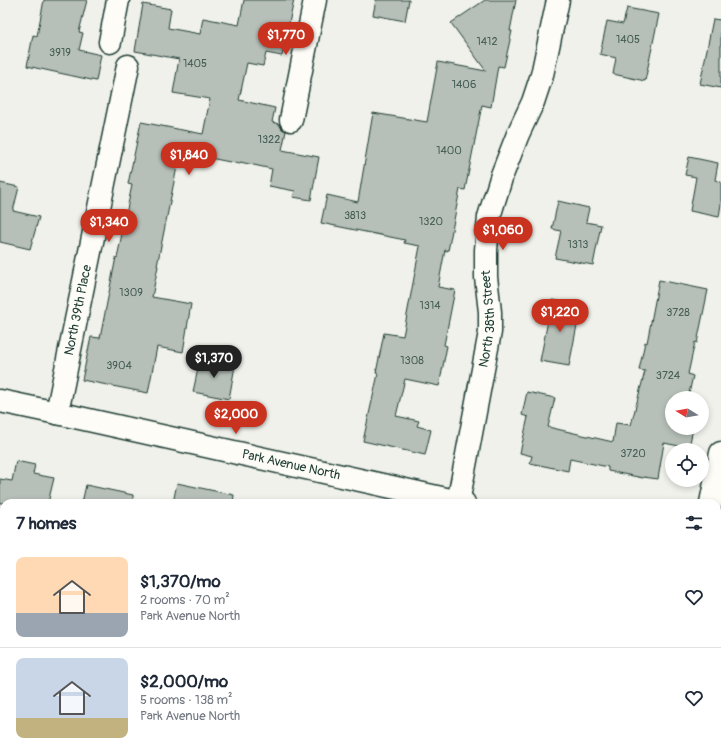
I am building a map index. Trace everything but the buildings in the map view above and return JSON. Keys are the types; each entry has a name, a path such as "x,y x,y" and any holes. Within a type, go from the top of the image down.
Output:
{"street":[{"path":"110,42 118,0"},
{"path":"291,120 315,0"},
{"name":"North 38th Street","path":"461,499 490,332 490,312 486,278 486,250 490,217 502,175 518,134 533,102 542,75 558,0"},
{"name":"North 39th Place","path":"57,413 128,66"},
{"name":"Park Avenue North","path":"0,401 442,499"},
{"path":"712,499 721,453"}]}
